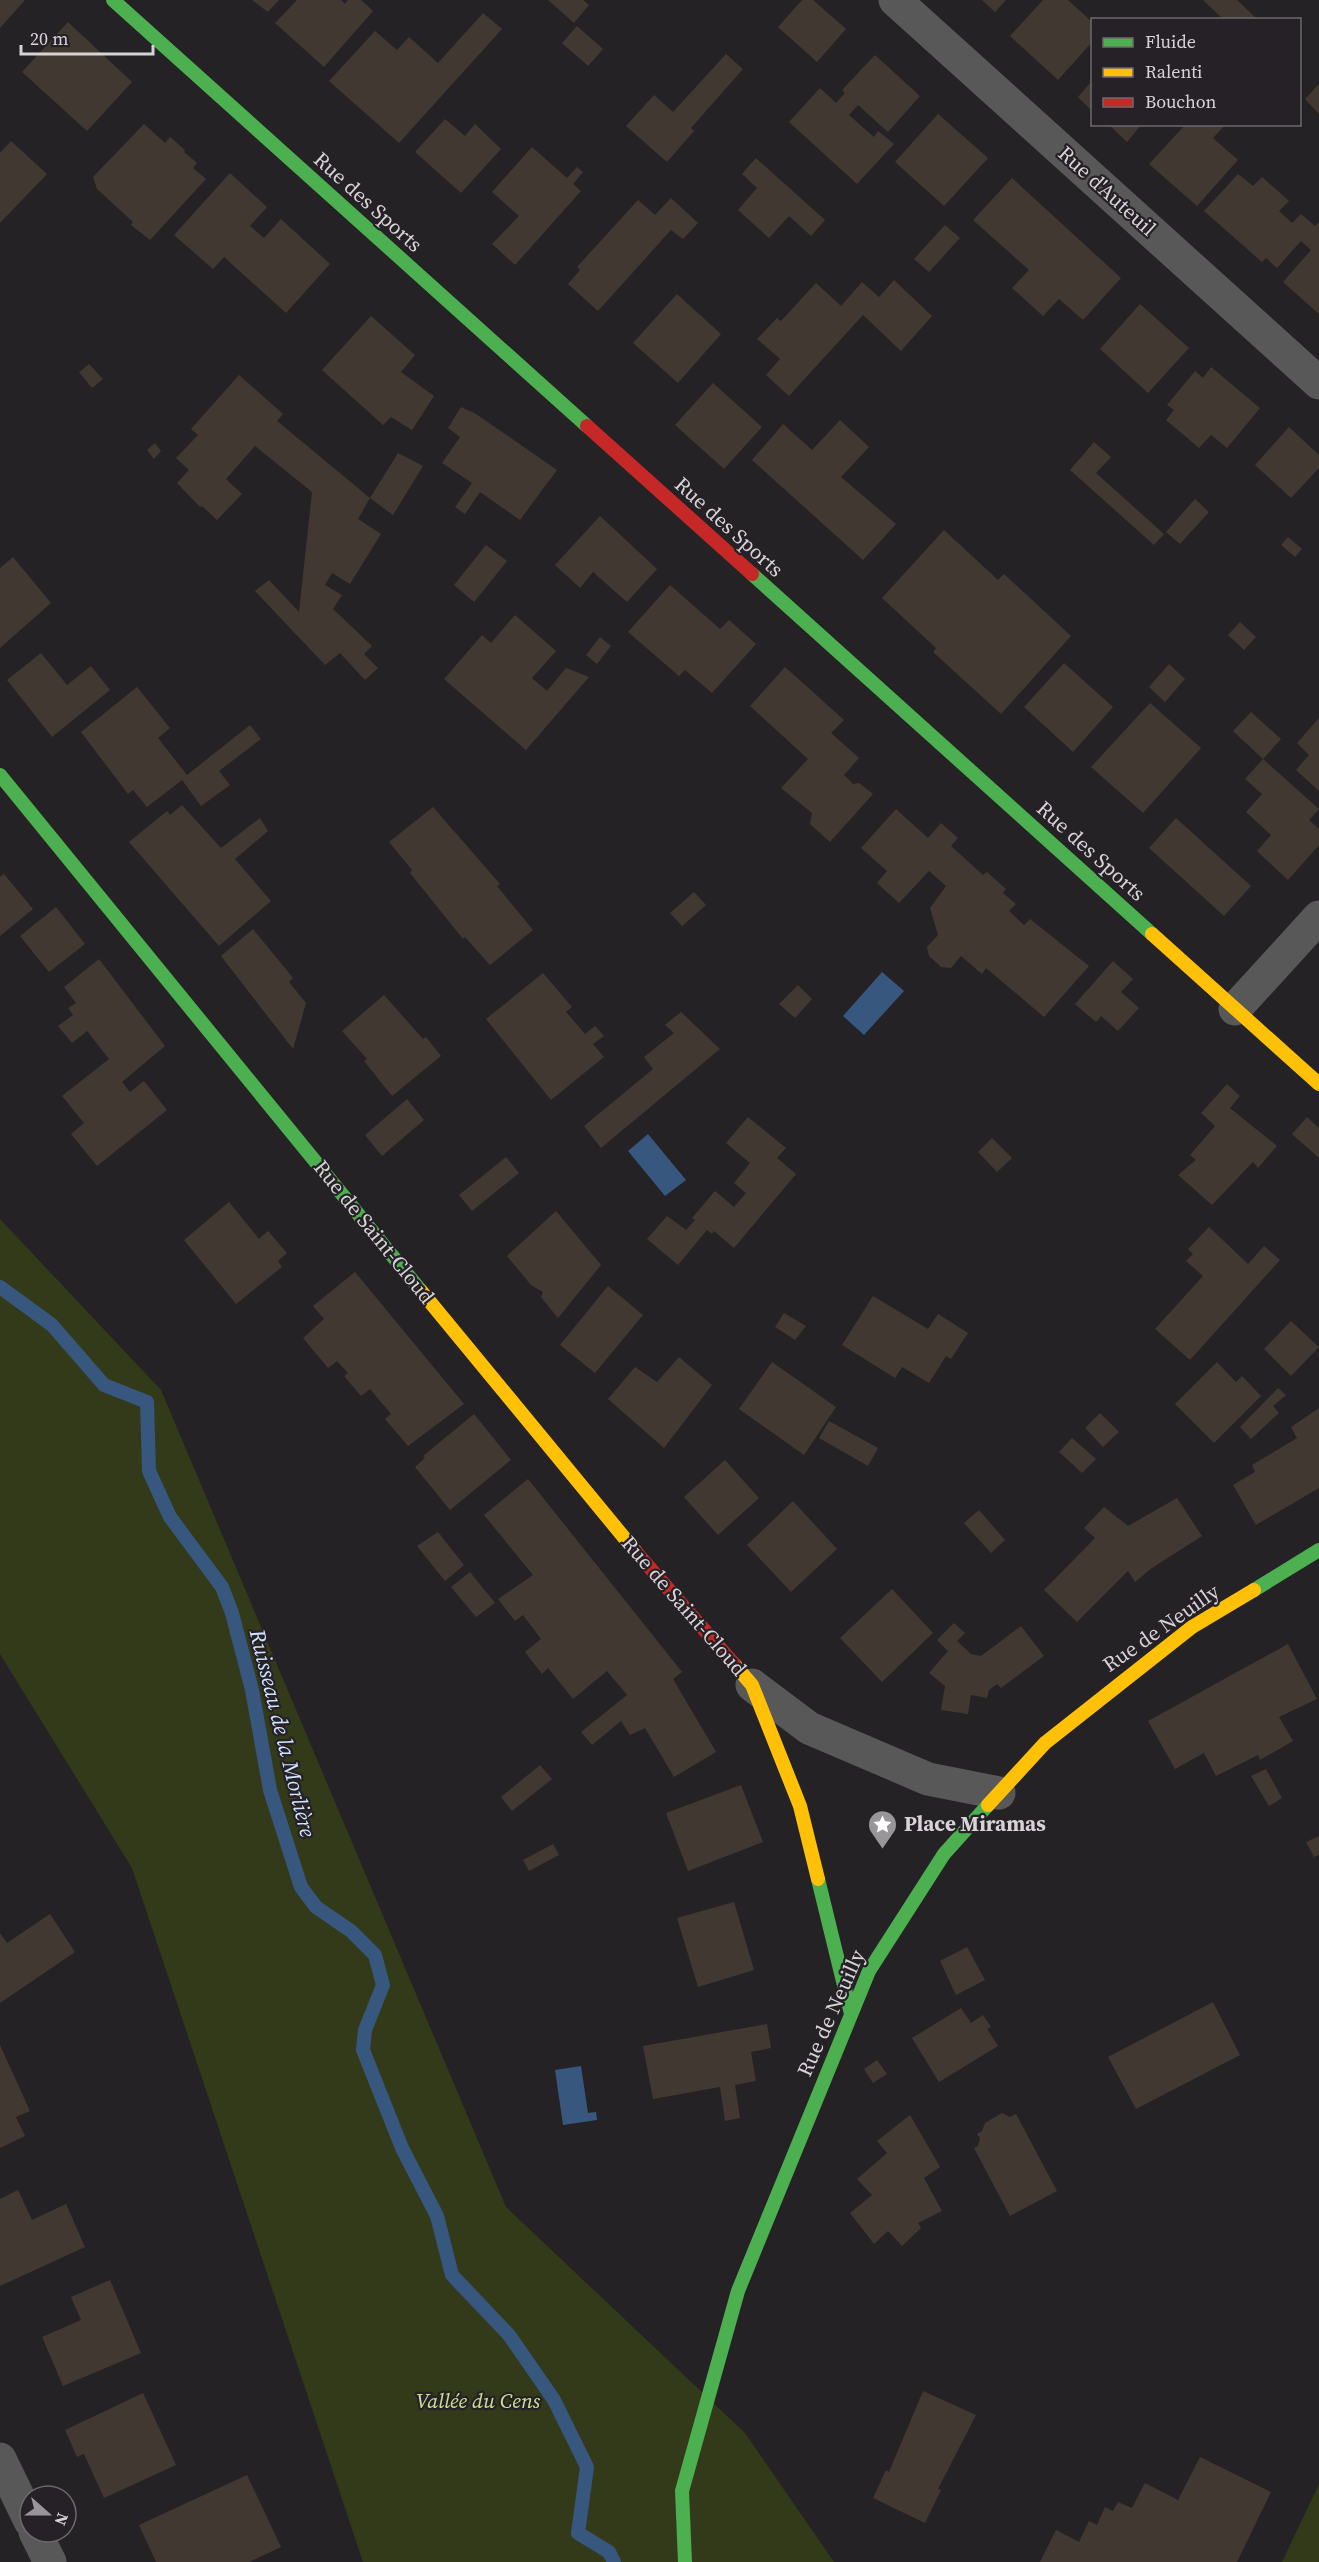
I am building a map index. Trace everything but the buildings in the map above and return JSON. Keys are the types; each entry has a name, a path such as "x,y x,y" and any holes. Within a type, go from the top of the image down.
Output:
{"street":[{"name":"Rue des Sports","path":"113,0 1319,1084"},
{"name":"Rue d'Auteuil","path":"895,0 1319,383"},
{"name":"Rue de Saint-Cloud","path":"0,775 595,1504 752,1685 809,1728 928,1779 999,1793"},
{"path":"1235,1009 1319,917"},
{"name":"Rue de Neuilly","path":"685,2562 682,2491 738,2291 869,1971 944,1854 1045,1743 1125,1677 1192,1627 1319,1550"},
{"name":"Rue de Saint-Cloud","path":"752,1685 800,1806 851,2014"},
{"path":"0,2459 18,2496"},
{"path":"41,2544 50,2562"}],"green space":[{"name":"Vallée du Cens","path":"0,1219 161,1390 506,2207 745,2433 834,2562 363,2562 132,1868 0,1654"},
{"path":"1319,2484 1319,2562 1282,2562"}],"water":[{"path":"882,972 904,991 864,1035 843,1016"},
{"path":"648,1134 686,1180 665,1196 628,1151"},
{"path":"581,2066 588,2113 596,2112 597,2120 563,2125 555,2070"}],"waterway":[{"name":"Ruisseau de la Morlière","path":"0,1287 52,1325 104,1385 147,1402 149,1471 170,1517 222,1587 232,1613 252,1690 270,1790 301,1887 316,1907 351,1931 375,1955 383,1985 365,2030 363,2050 402,2148 437,2216 452,2275 509,2335 554,2400 587,2467 578,2533 609,2552 614,2562"}],"traffic: fast":[{"path":"113,0 587,426"},
{"path":"752,574 1152,934"},
{"path":"0,775 421,1291"},
{"path":"1254,1590 1319,1550"},
{"path":"685,2562 682,2491 738,2291 869,1971 944,1854 988,1805"},
{"path":"818,1879 851,2014"}],"traffic: slow":[{"path":"1152,934 1319,1084"},
{"path":"421,1291 636,1552"},
{"path":"988,1805 1045,1743 1192,1627 1254,1590"},
{"path":"734,1664 752,1685 800,1806 818,1879"}],"traffic: jam":[{"path":"587,426 752,574"},
{"path":"636,1552 734,1664"}],"place":[{"name":"Place Miramas","path":"883,1850"}]}
